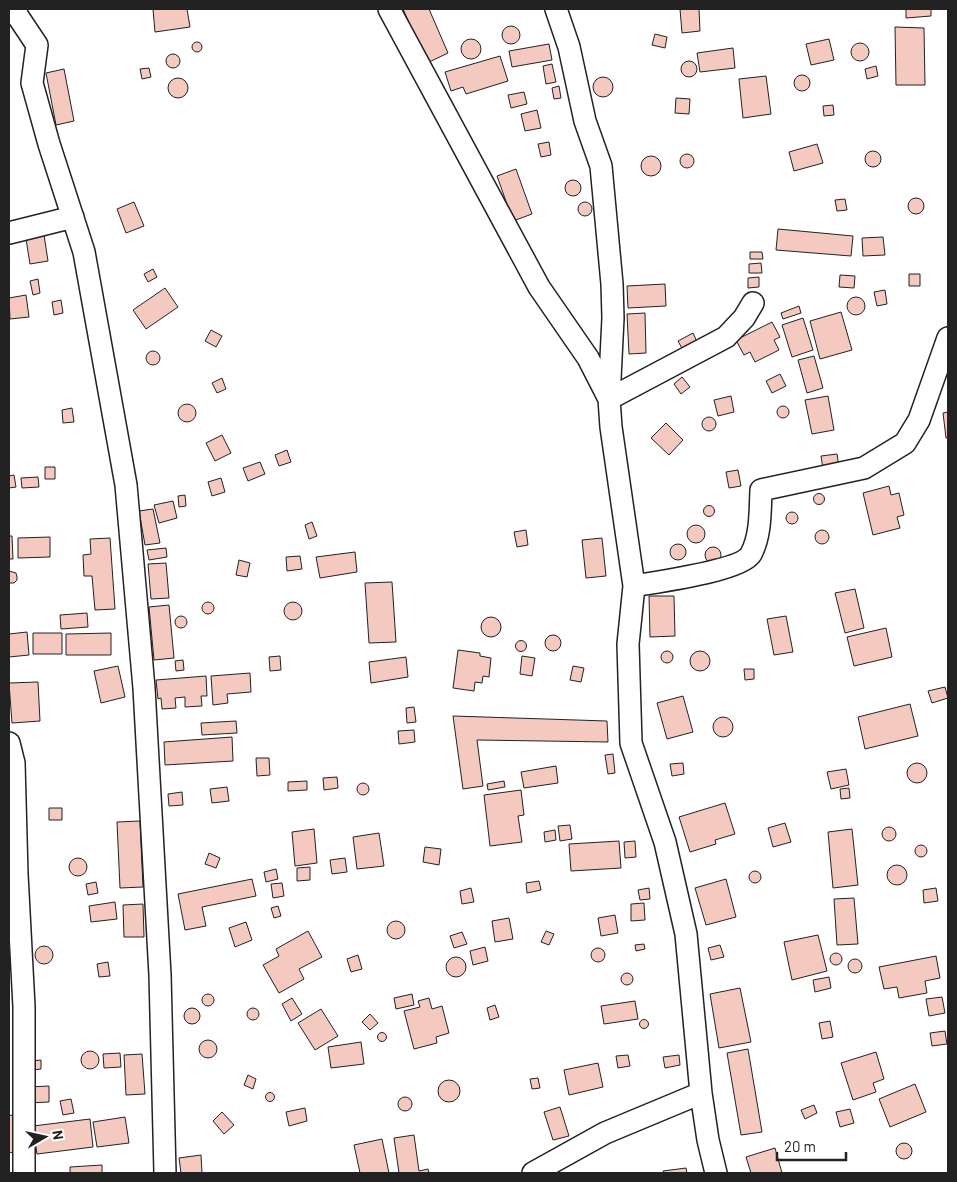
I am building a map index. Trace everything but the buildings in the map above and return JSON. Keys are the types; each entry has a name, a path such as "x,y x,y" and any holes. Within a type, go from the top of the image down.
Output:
{"street":[{"path":"16,9 17,15 37,45 32,83 49,144 84,252 126,485 144,688 157,916 165,1173"},
{"path":"389,9 539,287 588,358 609,399"},
{"path":"556,9 569,46 585,120 601,166 612,284 613,318 609,399 611,427 634,586 628,644 631,743 665,842 686,934 701,1093 708,1140 716,1173"},
{"path":"9,233 73,217"},
{"path":"609,399 726,337 744,318 753,303"},
{"path":"634,586 727,569 750,556 758,536 761,490 864,468 905,443 919,420 948,338"},
{"path":"9,743 14,763 17,874 24,1007 24,1173"},
{"path":"533,1173 605,1133 701,1093"}]}
